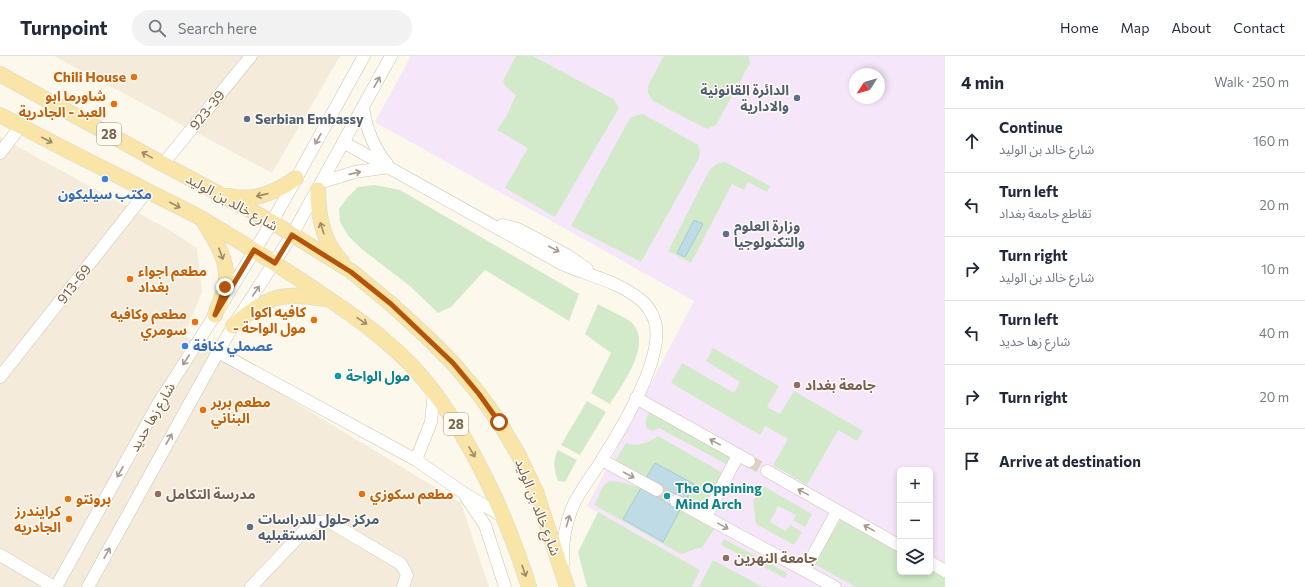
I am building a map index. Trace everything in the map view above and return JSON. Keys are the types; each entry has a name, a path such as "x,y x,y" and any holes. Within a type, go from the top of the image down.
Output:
{"main road":[{"name":"شارع خالد بن الوليد","path":"0,74 272,222 351,272 391,304 453,363 479,394 499,422 518,454 536,492 567,587"},
{"name":"28","path":"0,115 203,220 275,263 370,326 391,345 434,391 455,424 484,473 504,516 529,587"},
{"path":"218,193 234,197 263,195 283,187 296,178"},
{"path":"320,186 318,208 321,226 328,243 338,258 351,272"},
{"path":"203,220 220,249 225,265 225,287 215,315"},
{"path":"233,326 251,310 267,301 286,296 302,295 330,300"}],"street":[{"name":"923-39","path":"163,164 251,56"},
{"name":"شارع زها حديد","path":"55,587 158,404 272,222 364,56"},
{"name":"شارع زها حديد","path":"88,587 218,352 233,326 292,235 391,56"},
{"path":"363,107 371,139 389,167"},
{"path":"0,154 20,126"},
{"path":"343,142 562,264 618,286 642,301 652,314 656,328 653,356 646,378 602,460 581,491 567,524 562,550 567,587"},
{"path":"320,186 355,172 389,167"},
{"name":"913-69","path":"0,377 147,191"},
{"path":"246,264 255,259 260,260 267,268 266,277"},
{"path":"218,352 416,460 465,494 504,516"},
{"path":"416,460 431,422 434,391"},
{"path":"636,398 744,458 706,517"},
{"path":"602,460 657,490"},
{"path":"767,471 897,544"},
{"path":"465,494 485,525 505,587"},
{"path":"676,501 835,587"},
{"path":"805,570 837,511"},
{"path":"251,587 306,529 317,522 328,521 401,564 407,575 403,587"},
{"path":"0,555 55,587"},
{"path":"933,564 945,571"}],"shaded area":[{"path":"54,56 340,56 272,173"},
{"name":"جامعة بغداد","path":"411,56 945,56 945,587 692,587 700,570 587,506 694,301 375,122"},
{"path":"0,137 171,231 197,248 202,292 184,335 461,503 489,587 0,587"}],"green space":[{"path":"516,56 533,56 613,99 619,108 555,217 505,188 528,148 497,130 506,117 516,95 506,87 503,81"},
{"path":"664,56 749,56 750,63 716,125 707,129 653,101 648,93 648,86"},
{"path":"643,114 698,145 700,152 699,158 641,262 571,226 630,118"},
{"path":"725,162 770,186 767,192 748,182 744,190 732,184 691,263 668,251 710,169 718,163"},
{"path":"375,185 400,190 579,294 569,321 485,270 451,307 438,313 411,287 363,250 349,237 340,222 339,209 347,198 358,187"},
{"path":"598,304 631,322 637,331 639,341 638,352 634,364 610,404 591,393 611,353 585,334"},
{"path":"713,348 779,386 767,407 780,414 794,391 863,431 857,441 838,430 807,485 773,465 788,439 765,426 760,435 671,383 682,363 734,393 740,382 706,361"},
{"path":"587,401 606,412 580,455 561,445"},
{"path":"651,411 727,454 730,458 726,464 659,428 653,431 646,428 646,418"},
{"path":"658,436 723,473 702,508 686,500 694,484 655,463 646,478 615,461 626,443 638,445"},
{"path":"558,450 577,460 565,482 558,481 555,473 554,462"},
{"path":"610,481 621,482 641,488 623,519 662,542 680,510 714,529 702,548 681,554 594,505 604,485"},
{"path":"763,486 812,514 805,527 793,520 796,515 778,506 770,522 786,531 790,525 802,532 794,545 756,524 753,501"},
{"path":"598,512 700,570 692,587 587,587 578,552"},
{"path":"841,519 897,550 897,575 933,575 933,571 945,577 945,587 856,587 814,564"},
{"path":"724,539 787,573 785,578 721,545"},
{"path":"713,560 763,587 699,587"}],"water":[{"path":"694,220 703,224 685,257 677,253"},
{"path":"655,463 694,484 686,500 646,478"},
{"path":"641,488 680,510 663,542 623,519"}],"tunnel":[{"path":"749,461 767,471"},
{"path":"657,490 676,501"}],"place":[{"name":"Chili House","path":"134,77"},
{"name":"الدائرة القانونية والادارية","path":"797,98"},
{"name":"شاورما ابو العبد - الجادرية","path":"114,104"},
{"name":"Serbian Embassy","path":"247,119"},
{"name":"مكتب سيليكون","path":"105,179"},
{"name":"وزارة العلوم والتكنولوجيا","path":"726,234"},
{"name":"مطعم اجواء بغداد","path":"130,279"},
{"name":"كافيه اكوا - مول الواحة","path":"314,320"},
{"name":"مطعم وكافيه سومري","path":"195,322"},
{"name":"عصملي كنافة","path":"185,346"},
{"name":"مول الواحة","path":"338,376"},
{"name":"جامعة بغداد","path":"797,385"},
{"name":"مطعم بربر البناني","path":"203,410"},
{"name":"مدرسة التكامل","path":"158,494"},
{"name":"مطعم سكوزي","path":"362,494"},
{"name":"The Oppining Mind Arch","path":"667,496"},
{"name":"برونتو","path":"68,499"},
{"name":"كرايندرز الجادريه","path":"69,519"},
{"name":"مركز حلول للدراسات المستقبليه","path":"250,527"},
{"name":"جامعة النهرين","path":"726,558"}],"route":[{"path":"225,287 215,315 254,250 275,263 292,235 351,272 391,304 453,363 479,394 499,422"}]}
